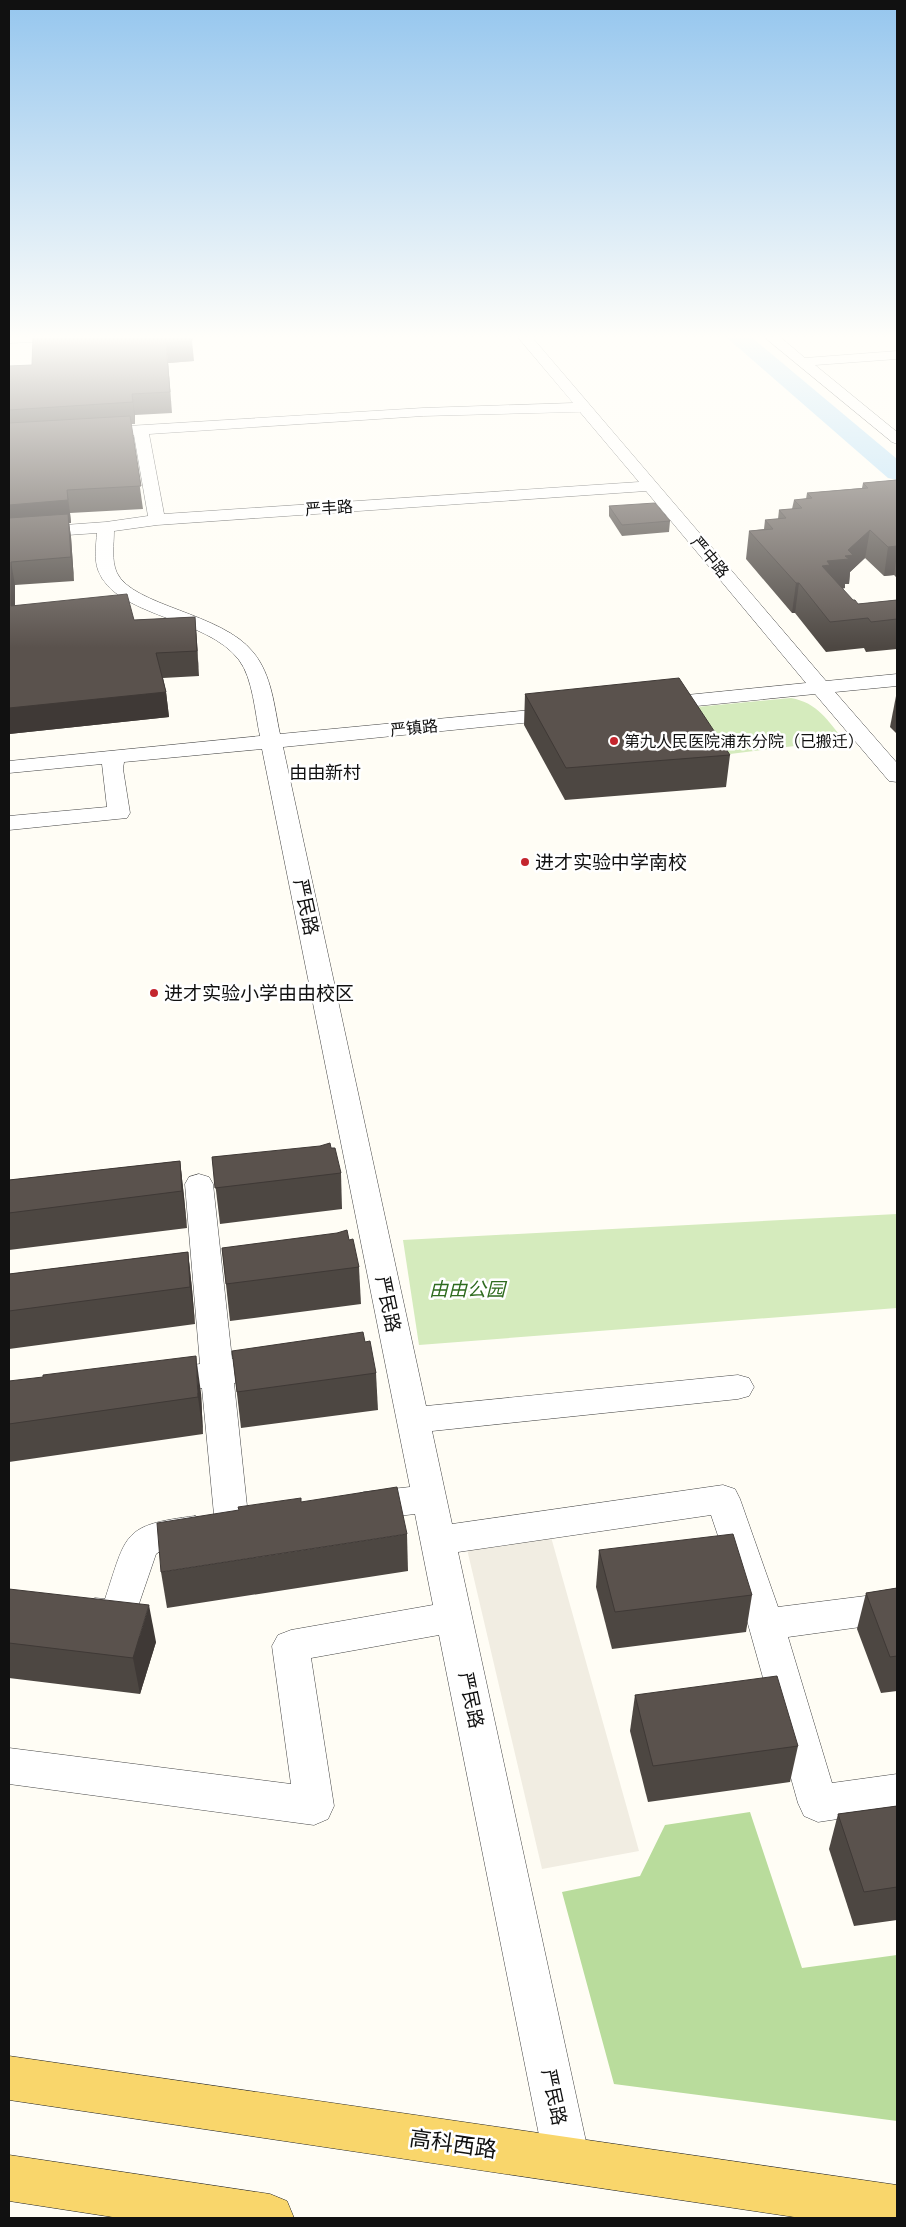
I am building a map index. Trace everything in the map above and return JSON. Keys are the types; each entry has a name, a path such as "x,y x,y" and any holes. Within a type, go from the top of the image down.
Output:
{"main road":[{"name":"高科西路","path":"9,2078 897,2209"},
{"path":"9,2178 270,2218"}],"street":[{"path":"143,440 157,520"},
{"name":"严中路","path":"611,440 897,776"},
{"name":"严丰路","path":"9,534 106,527 157,520 651,486"},
{"name":"严民路","path":"106,527 106,564 108,574 115,583 143,601 221,633 251,660 261,686 567,2160"},
{"path":"642,705 897,680"},
{"name":"严镇路","path":"9,767 272,743 583,711"},
{"path":"9,823 119,813 112,768 114,757"},
{"path":"68,1610 118,1616 139,1550 146,1541 158,1536 246,1523 218,1373 199,1184"},
{"path":"132,1385 301,1362"},
{"path":"413,1420 738,1387"},
{"path":"335,1510 429,1499"},
{"path":"438,1540 723,1499 766,1624 818,1803 897,1792"},
{"path":"766,1624 897,1607"},
{"path":"9,1766 314,1806 291,1646 454,1617"}],"green space":[{"path":"791,698 800,700 815,708 827,719 844,740 706,757 676,709"},
{"name":"由由公园","path":"897,1214 897,1308 419,1345 403,1240"},
{"path":"750,1812 802,1968 897,1955 897,2121 614,2084 562,1892 640,1876 665,1825"}],"shaded area":[{"path":"551,1537 639,1851 542,1869 467,1549"}],"building":[{"path":"9,440 134,440 141,486 67,490 68,500 9,505"},
{"path":"897,480 897,546 888,547 870,530 848,550 853,555 845,556 849,559 827,561 830,565 822,566 858,604 897,600 897,619 871,622 868,618 830,622 799,583 796,583 749,531 773,529 765,520 786,518 779,510 802,508 794,500 812,498 807,493 868,488 863,483"},
{"path":"655,503 670,521 622,525 609,506"},
{"path":"68,514 71,557 11,562 11,606 127,594 134,620 195,617 197,651 156,653 166,692 9,708 9,518"},
{"path":"679,678 730,755 566,768 525,694"},
{"path":"330,1143 331,1148 335,1148 341,1173 215,1188 212,1157 320,1146"},
{"path":"180,1161 182,1191 9,1213 9,1180"},
{"path":"347,1230 349,1240 353,1239 359,1267 226,1284 222,1248 337,1233"},
{"path":"188,1252 190,1287 9,1311 9,1274"},
{"path":"363,1332 365,1342 370,1341 376,1373 237,1392 232,1351"},
{"path":"196,1356 198,1397 9,1424 9,1381"},
{"path":"397,1487 407,1534 161,1572 157,1523 239,1510 238,1507 301,1498 301,1502"},
{"path":"733,1534 752,1595 615,1612 599,1550"},
{"path":"897,1588 897,1656 890,1657 866,1593"},
{"path":"9,1589 149,1605 133,1658 9,1643"},
{"path":"777,1676 798,1746 653,1766 635,1695"},
{"path":"897,1806 897,1887 864,1892 838,1814"}],"waterway":[{"path":"859,440 897,472"}],"place":[{"name":"第九人民医院浦东分院（已搬迁）","path":"614,741"},
{"name":"进才实验中学南校","path":"525,862"},
{"name":"进才实验小学由由校区","path":"154,993"}],"district":[{"name":"由由新村","path":"325,773"}]}
